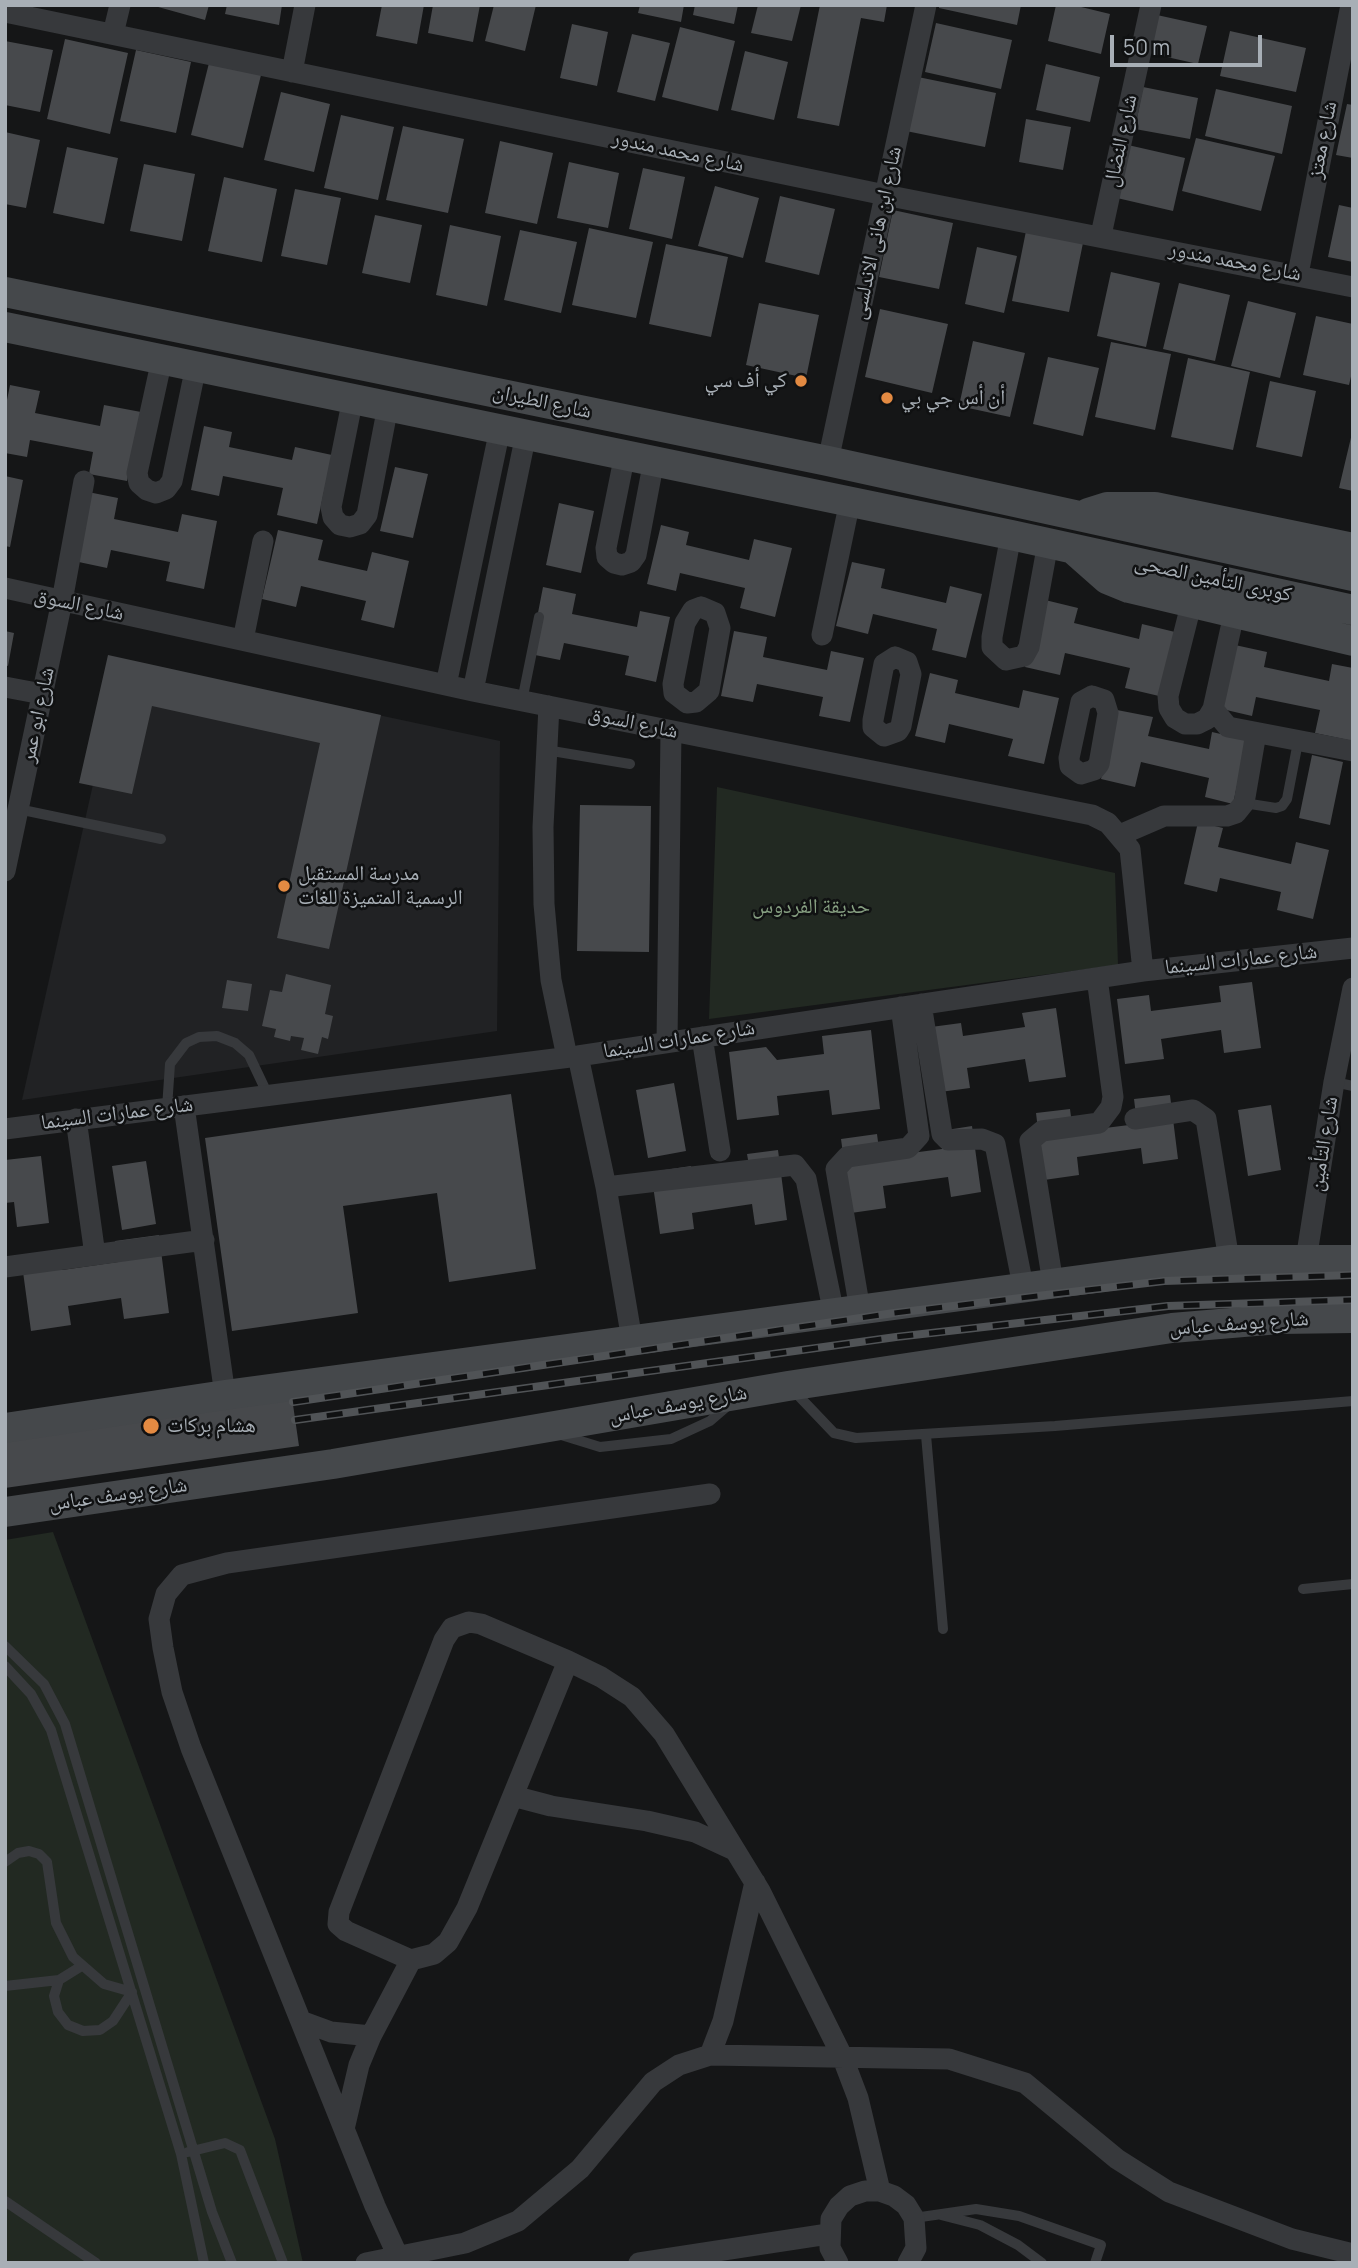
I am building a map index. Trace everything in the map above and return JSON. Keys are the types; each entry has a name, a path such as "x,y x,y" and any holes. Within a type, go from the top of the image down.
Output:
{"main road":[{"name":"شارع الطيران","path":"5,292 828,461 1078,517"},
{"name":"شارع الطيران","path":"6,330 388,405 1060,546"},
{"path":"1078,517 1107,507 1155,507 1353,548"},
{"name":"كوبرى التأمين الصحى","path":"1078,517 1353,576"},
{"path":"1060,546 1107,579 1191,604 1353,641"},
{"name":"كوبرى التأمين الصحى","path":"1060,546 1353,610"},
{"path":"5,1428 225,1395 1229,1260 1353,1260"},
{"name":"شارع يوسف عباس","path":"5,1512 333,1464 788,1386 1171,1328 1279,1319 1353,1318"}],"street":[{"path":"113,34 120,5"},
{"path":"292,72 305,5"},
{"name":"شارع ابن هانى الاندلسى","path":"828,461 926,5"},
{"name":"شارع النضال","path":"1101,235 1151,5"},
{"name":"شارع معتز","path":"1298,274 1344,84 1351,5"},
{"name":"شارع محمد مندور","path":"5,12 884,195 1101,235 1353,287"},
{"path":"162,359 138,473 139,483 146,490 156,493 166,489 172,481 196,366"},
{"path":"353,398 331,507 333,517 340,525 350,527 360,524 367,515 388,405"},
{"path":"446,685 513,431"},
{"path":"473,691 513,431"},
{"path":"625,454 606,548 607,557 622,565 631,562 636,555 654,460"},
{"name":"شارع ابو عمر","path":"5,871 62,601 83,481"},
{"path":"822,635 850,502"},
{"path":"1011,535 992,637 992,647 1006,660 1024,656 1029,647 1060,546"},
{"path":"243,640 262,541"},
{"name":"شارع السوق","path":"5,589 473,691 1075,811 1092,815 1120,835"},
{"path":"1191,604 1168,696 1169,708 1175,718 1185,724 1197,724 1207,719 1213,709 1234,614"},
{"path":"5,687 42,694"},
{"path":"667,1042 677,732 687,703"},
{"path":"549,706 544,904 551,980 606,1187 632,1340"},
{"path":"1213,709 1216,716 1228,727 1353,751"},
{"path":"1143,971 1130,849 1120,835 1164,816 1227,816 1236,813 1244,803 1256,733"},
{"path":"878,772 884,736"},
{"path":"1075,811 1081,774"},
{"name":"شارع عمارات السينما","path":"5,1129 573,1056 1143,971 1353,948"},
{"path":"1053,1283 1030,1141 1042,1131 1099,1123 1111,1107 1113,1097 1097,978"},
{"name":"شارع التأمين","path":"1306,1260 1343,1084 1353,988"},
{"path":"911,1006 942,1134 948,1140 956,1142 982,1139 996,1144 1023,1286"},
{"path":"847,1312 836,1169 847,1157 908,1148 919,1136 911,1006"},
{"path":"702,1037 720,1151"},
{"path":"175,1107 204,1240 225,1395"},
{"path":"1135,1118 1193,1110 1206,1119 1229,1260"},
{"path":"76,1119 95,1255"},
{"path":"606,1187 795,1165 806,1179 847,1312"},
{"path":"5,1267 204,1240"},
{"path":"400,2259 300,2021 172,1692 159,1619 161,1607 173,1583 182,1575 227,1563 710,1494"},
{"path":"568,1661 458,1929 434,1954 411,1960 346,1931 338,1924 339,1912 444,1640 452,1628 469,1622 510,1635 568,1661 601,1677 648,1711 755,1882 842,2056 858,2098 880,2191"},
{"path":"513,1796 551,1806 679,1828 714,1839 736,1851"},
{"path":"710,2055 723,2021 755,1882"},
{"path":"344,2129 359,2065 371,2036 411,1960"},
{"path":"300,2021 331,2032 371,2036"},
{"path":"366,2263 400,2259 465,2243 518,2221 580,2168 653,2082 679,2065 710,2055 949,2059 1025,2083 1118,2160 1169,2192 1292,2239 1353,2254"},
{"path":"838,2263 830,2248 828,2234 831,2219 839,2206 850,2196 865,2191 880,2191 924,2216 917,2233 916,2248 908,2263"},
{"path":"639,2263 828,2234"}],"lane":[{"path":"522,701 539,617"},
{"path":"1244,803 1276,808 1282,806 1287,799 1298,742"},
{"path":"546,750 631,764"},
{"path":"18,809 161,839"},
{"path":"175,1107 170,1064 187,1043 200,1037 226,1039 249,1055 268,1095"},
{"path":"788,1386 823,1423 841,1437 926,1435 1353,1401"},
{"path":"926,1435 943,1629"},
{"path":"1303,1590 1353,1584"},
{"path":"5,1646 44,1684 65,1724 193,2151 212,2212 232,2263"},
{"path":"5,1666 32,1694 51,1730 181,2154 204,2263"},
{"path":"5,1862 18,1853 29,1851 39,1854 47,1862 56,1923 80,1967 104,1984 132,1992"},
{"path":"5,1986 59,1980 80,1967"},
{"path":"59,1980 54,1996 58,2012 68,2025 83,2031 100,2030 113,2021 132,1992"},
{"path":"181,2154 225,2143 240,2150 283,2263"},
{"path":"7,2206 96,2263"},
{"path":"924,2216 976,2209 1050,2225 1101,2245 1095,2263"},
{"path":"924,2216 980,2225 1018,2245 1042,2263"}],"shaded area":[{"name":"مدرسة المستقبل الرسمية المتميزة للغات","path":"121,660 500,741 497,1031 22,1100"}],"green space":[{"name":"حديقة الفردوس","path":"717,787 1115,873 1118,965 709,1019"},
{"path":"53,1532 275,2139 303,2263 5,2263 5,1540"}],"building":[{"path":"151,5 209,5 205,20"},
{"path":"227,5 282,5 279,25 225,14"},
{"path":"382,5 424,5 417,44 376,36"},
{"path":"433,5 480,5 473,42 428,33"},
{"path":"494,5 536,5 525,51 485,41"},
{"path":"640,5 684,5 681,22 638,13"},
{"path":"695,5 738,5 734,24 693,15"},
{"path":"758,5 801,5 792,41 751,33"},
{"path":"820,5 887,5 884,22 861,18 839,126 797,118"},
{"path":"939,5 1021,5 1017,25 939,8"},
{"path":"1056,5 1073,5 1110,14 1101,54 1048,41"},
{"path":"1157,15 1207,26 1198,64 1149,53"},
{"path":"936,23 1012,40 1001,89 925,72"},
{"path":"572,24 608,32 597,86 560,78"},
{"path":"680,27 735,41 718,111 662,97"},
{"path":"1230,31 1306,48 1296,92 1220,76"},
{"path":"632,34 670,43 655,101 617,92"},
{"path":"65,39 128,53 110,134 47,119"},
{"path":"5,41 53,50 40,112 5,105"},
{"path":"136,50 191,62 176,133 120,121"},
{"path":"745,51 788,62 774,120 731,110"},
{"path":"209,63 261,75 243,148 191,135"},
{"path":"1046,64 1100,77 1090,122 1036,110"},
{"path":"918,77 996,93 985,147 906,131"},
{"path":"1143,87 1198,98 1190,139 1135,129"},
{"path":"1216,89 1292,106 1282,154 1205,136"},
{"path":"281,92 330,104 314,172 264,160"},
{"path":"1347,104 1353,105 1353,158 1336,155"},
{"path":"341,115 394,127 378,200 324,188"},
{"path":"1026,119 1071,127 1063,170 1019,162"},
{"path":"403,126 464,139 448,213 386,200"},
{"path":"5,132 40,140 26,208 5,204"},
{"path":"1196,138 1275,156 1261,211 1182,191"},
{"path":"500,141 553,153 537,224 485,213"},
{"path":"1128,145 1185,158 1173,211 1117,198"},
{"path":"67,147 118,158 104,224 53,213"},
{"path":"569,162 619,173 608,228 557,218"},
{"path":"144,164 195,174 182,241 130,231"},
{"path":"643,168 685,177 672,239 629,229"},
{"path":"224,177 277,189 262,262 208,251"},
{"path":"715,186 759,198 743,258 698,246"},
{"path":"295,189 341,198 327,265 281,256"},
{"path":"780,196 835,209 819,275 765,262"},
{"path":"1339,205 1353,208 1353,262 1328,257"},
{"path":"893,210 953,223 939,289 879,277"},
{"path":"375,215 422,225 410,283 362,273"},
{"path":"450,225 501,236 487,306 436,295"},
{"path":"1027,226 1084,238 1069,312 1012,301"},
{"path":"589,228 653,242 636,318 572,305"},
{"path":"520,230 577,242 561,313 504,300"},
{"path":"666,244 728,257 711,337 649,324"},
{"path":"977,247 1017,256 1004,313 965,304"},
{"path":"1111,272 1160,283 1146,347 1097,336"},
{"path":"1179,283 1230,295 1215,361 1163,349"},
{"path":"1248,301 1296,313 1280,378 1231,366"},
{"path":"759,303 819,315 806,378 746,365"},
{"path":"880,309 948,324 932,393 865,377"},
{"path":"1316,316 1353,324 1353,368 1349,385 1303,375"},
{"path":"973,341 1025,353 1010,417 959,406"},
{"path":"1111,342 1171,354 1155,430 1095,417"},
{"path":"1048,357 1099,368 1083,436 1033,424"},
{"path":"1188,358 1250,372 1233,450 1171,437"},
{"path":"1270,381 1316,391 1302,457 1256,447"},
{"path":"10,385 40,391 35,413 100,426 104,405 141,412 127,481 89,474 93,452 30,440 27,457 5,453 5,410"},
{"path":"204,426 232,432 229,447 292,460 295,447 332,455 317,524 277,515 283,488 223,476 219,496 191,490"},
{"path":"1353,429 1353,491 1339,488"},
{"path":"395,467 428,474 413,538 380,531"},
{"path":"5,476 23,480 10,547 5,546"},
{"path":"88,492 118,498 114,519 178,532 182,514 217,521 204,589 166,581 170,562 111,550 107,568 74,561"},
{"path":"559,503 594,511 581,573 546,565"},
{"path":"661,525 689,532 686,545 749,560 754,539 792,548 775,617 740,608 745,588 680,573 676,591 647,584"},
{"path":"278,530 323,540 318,560 367,571 372,552 409,561 394,628 361,620 366,601 301,586 296,607 262,599"},
{"path":"852,562 885,569 881,588 946,603 950,586 982,594 966,658 932,650 937,629 873,614 868,634 836,626"},
{"path":"543,587 576,594 572,614 637,627 640,611 670,617 656,682 625,675 629,656 564,643 560,660 530,654"},
{"path":"1041,599 1078,608 1074,623 1139,639 1142,624 1175,632 1159,696 1125,688 1130,668 1065,653 1060,675 1025,667"},
{"path":"5,631 14,633 8,666 5,665"},
{"path":"734,631 767,637 763,657 827,670 831,651 864,658 850,722 819,716 823,697 757,684 753,702 721,696"},
{"path":"1235,645 1267,652 1264,667 1329,681 1332,664 1353,668 1353,741 1315,733 1320,710 1256,697 1252,716 1222,709"},
{"path":"108,655 381,715 329,949 277,938 320,743 152,706 132,794 79,783"},
{"path":"930,673 958,680 955,693 1019,708 1023,690 1059,698 1044,764 1008,756 1013,739 949,724 945,743 915,736"},
{"path":"1117,710 1153,717 1148,736 1209,749 1212,732 1247,740 1233,804 1205,797 1209,778 1141,762 1135,787 1101,779"},
{"path":"1312,755 1343,762 1330,825 1299,818"},
{"path":"580,805 651,806 649,952 577,951"},
{"path":"1198,822 1223,828 1218,847 1291,864 1296,842 1329,850 1313,919 1277,910 1281,892 1220,878 1217,892 1184,884"},
{"path":"286,974 331,985 325,1014 333,1016 328,1039 322,1037 318,1054 301,1050 304,1038 291,1036 290,1041 274,1037 276,1029 262,1026 270,990 282,992"},
{"path":"227,980 252,984 248,1011 222,1008"},
{"path":"1252,982 1261,1048 1224,1053 1221,1030 1161,1039 1164,1059 1125,1064 1117,999 1149,995 1151,1011 1221,1002 1219,986"},
{"path":"1056,1008 1066,1077 1029,1082 1025,1059 967,1068 970,1088 940,1092 931,1027 961,1023 963,1036 1025,1027 1022,1013"},
{"path":"871,1030 880,1109 832,1115 829,1090 777,1096 779,1115 737,1120 729,1052 766,1047 777,1060 824,1054 822,1036"},
{"path":"674,1083 686,1151 648,1158 636,1090"},
{"path":"511,1094 536,1269 449,1282 437,1193 343,1206 358,1313 232,1331 205,1138"},
{"path":"1170,1095 1178,1159 1143,1164 1141,1148 1077,1157 1079,1175 1044,1180 1036,1113 1070,1109 1073,1132 1137,1124 1134,1099"},
{"path":"1271,1105 1281,1170 1248,1176 1238,1110"},
{"path":"972,1126 981,1192 951,1197 948,1177 883,1186 886,1208 851,1213 841,1139 877,1134 880,1157 942,1149 940,1131"},
{"path":"778,1150 787,1220 755,1225 752,1204 692,1213 694,1229 660,1234 651,1172 691,1166 694,1185 751,1177 747,1154"},
{"path":"41,1156 49,1223 17,1227 14,1202 5,1203 5,1160"},
{"path":"146,1161 156,1224 122,1230 112,1166"},
{"path":"159,1235 169,1313 124,1319 121,1298 68,1306 71,1325 31,1331 21,1257 53,1252 62,1270 118,1262 115,1241"},
{"name":"هشام بركات","path":"289,1377 299,1446 5,1488 5,1418"}],"railway":[{"path":"293,1402 894,1313 1164,1281 1353,1275"},
{"path":"295,1420 896,1337 1168,1306 1353,1300"}],"place":[{"name":"كي أف سي","path":"801,381"},
{"name":"أن أس جي بي","path":"887,398"},
{"name":"مدرسة المستقبل الرسمية المتميزة للغات","path":"284,886"},
{"name":"هشام بركات","path":"151,1426"}]}
